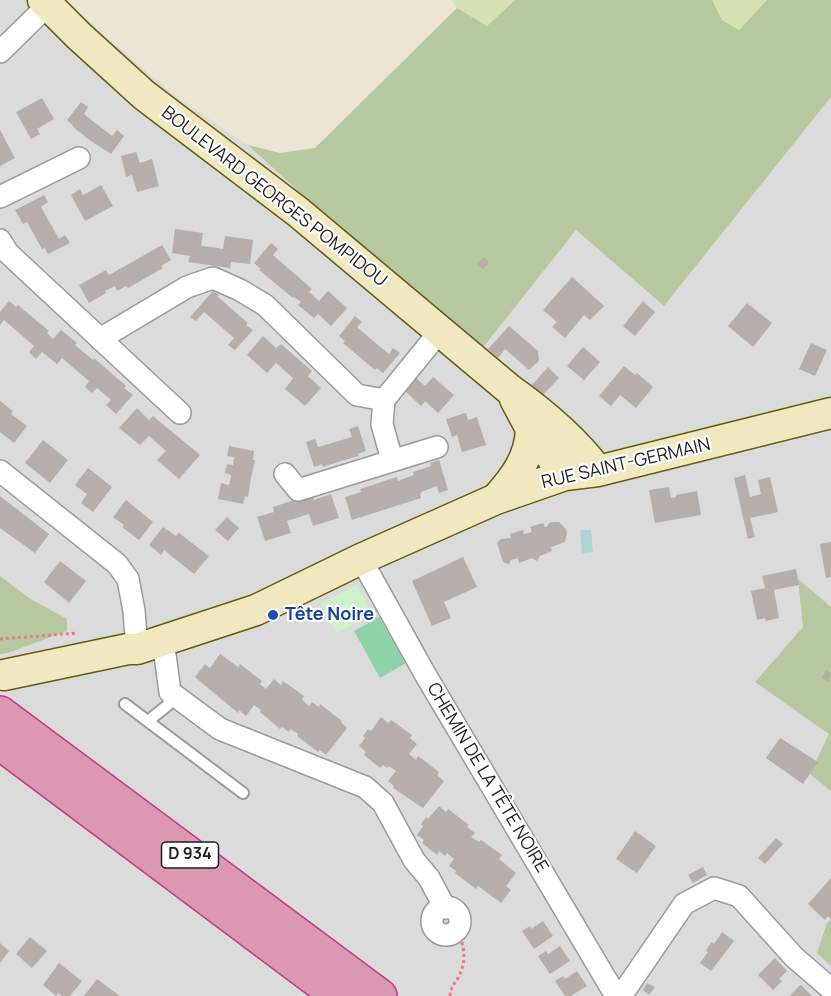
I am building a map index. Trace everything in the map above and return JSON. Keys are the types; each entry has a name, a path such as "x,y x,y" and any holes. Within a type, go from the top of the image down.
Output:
{"highway":[{"name":"D 934","path":"0,713 380,996"},
{"name":"D 934","path":"0,743 338,996"}],"street":[{"path":"0,52 45,3"},
{"name":"BOULEVARD GEORGES POMPIDOU","path":"45,3 144,95 298,212 509,389 545,414 580,448 598,471"},
{"path":"0,196 79,158"},
{"path":"0,240 8,253 180,412"},
{"path":"100,339 187,287 213,278 265,305 357,395 384,400"},
{"path":"392,460 382,424 384,400 440,331"},
{"name":"BOULEVARD GEORGES POMPIDOU","path":"509,389 531,429 565,475"},
{"name":"RUE SAINT-GERMAIN","path":"4,675 150,644 255,610 361,559 496,499 565,475 598,471 831,413"},
{"path":"496,499 513,480 524,462 531,442 531,429"},
{"path":"285,474 298,490 437,447"},
{"path":"0,471 117,564 128,579 134,611 170,692 220,729 365,786 383,803 414,860 429,878 445,908 457,913 460,922 457,930"},
{"name":"CHEMIN DE LA TÊTE NOIRE","path":"361,559 425,674 618,996"},
{"path":"618,996 684,904 714,888 739,896 794,957 831,989"}],"lane":[{"path":"148,721 168,705 170,692"},
{"path":"125,704 243,793"}],"path":[{"path":"0,639 81,633"},
{"path":"450,996 450,990 464,962 464,945 457,930"}],"shaded area":[{"path":"0,0 67,0 174,95 248,145 476,355 576,230 664,306 831,97 831,996 0,996"},
{"path":"67,0 452,0 457,8 315,148 280,153 248,145 174,95"}],"green space":[{"path":"452,0 515,0 487,26 457,8"},
{"path":"515,0 712,0 722,20 739,30 767,0 831,0 831,97 664,306 576,230 477,355 248,145 280,153 315,148 457,8 487,26"},
{"path":"712,0 767,0 739,30 722,20"},
{"path":"0,576 29,598 67,619 67,631 0,654"},
{"path":"798,579 831,607 831,791 810,774 829,734 755,682 803,627"},
{"path":"357,585 372,615 336,633 321,603"},
{"path":"379,617 406,663 380,678 354,631"},
{"path":"831,920 831,966 817,953 827,923"}],"water":[{"path":"580,530 591,530 593,552 582,553"}],"building":[{"path":"42,98 54,119 37,129 40,134 31,139 16,112"},
{"path":"81,102 88,107 84,114 112,136 117,130 124,136 111,154 88,139 67,120"},
{"path":"0,130 15,158 0,166"},
{"path":"136,152 140,163 152,159 159,186 137,192 132,175 126,177 121,156"},
{"path":"101,185 113,206 85,221 71,195 80,189 83,195"},
{"path":"44,195 48,202 41,207 59,239 65,235 70,243 48,254 45,248 42,249 27,222 23,224 15,210"},
{"path":"175,229 203,233 201,246 223,249 225,236 253,240 250,264 231,262 230,268 188,262 190,256 172,253"},
{"path":"271,243 278,249 273,255 312,289 309,292 319,301 328,291 347,308 331,326 318,314 314,318 298,305 301,302 259,270 261,269 254,263"},
{"path":"162,245 171,260 161,266 163,268 128,288 126,286 117,291 115,286 89,303 79,285 106,270 109,275"},
{"path":"484,257 489,263 483,269 477,264"},
{"path":"572,277 604,306 590,320 584,315 565,338 552,327 557,322 543,310"},
{"path":"213,291 253,330 235,350 228,345 234,338 204,312 196,321 190,317"},
{"path":"9,301 16,307 18,305 49,331 47,333 53,339 61,330 77,343 75,345 126,386 124,388 133,395 116,414 106,405 111,400 97,388 92,393 85,387 89,381 62,358 57,364 42,352 36,359 29,352 34,346 4,320 0,325 0,312"},
{"path":"643,301 655,312 635,336 623,326"},
{"path":"747,303 772,323 753,347 728,326"},
{"path":"355,316 362,322 357,327 373,341 389,354 393,348 400,353 383,373 377,368 375,370 343,343 345,341 339,336"},
{"path":"509,326 538,351 539,361 529,370 505,349 498,358 488,349"},
{"path":"263,336 276,348 281,344 312,371 308,376 321,388 305,406 285,389 293,378 276,363 267,373 247,355"},
{"path":"811,343 827,350 815,376 799,369"},
{"path":"583,347 600,362 584,380 567,366"},
{"path":"624,366 635,375 637,373 653,387 636,408 620,395 611,406 599,396"},
{"path":"548,367 559,378 542,396 531,386"},
{"path":"433,377 454,395 438,413 425,401 421,406 405,391 416,378 425,386"},
{"path":"0,401 13,411 11,414 27,426 14,443 0,432"},
{"path":"137,408 149,420 153,416 200,455 179,479 157,460 166,451 149,436 140,445 119,428"},
{"path":"466,413 468,420 477,417 486,445 462,452 457,435 452,437 446,419"},
{"path":"358,426 366,451 358,454 359,456 323,467 322,464 314,467 306,442 315,439 318,447 352,437 349,429"},
{"path":"43,440 68,460 50,483 25,463"},
{"path":"229,446 254,451 253,460 255,460 248,497 245,496 243,504 218,499 221,483 229,485 231,475 225,473 227,464 233,465 234,457 227,456"},
{"path":"439,460 448,490 439,493 437,486 421,492 421,498 352,520 345,497 361,492 360,489 397,477 398,481 414,475 413,472 431,466 430,463"},
{"path":"88,468 112,487 93,512 81,503 87,494 75,485"},
{"path":"745,475 750,497 761,494 758,480 770,477 778,512 750,518 755,537 748,539 734,478"},
{"path":"669,487 671,498 697,491 701,515 655,523 649,490"},
{"path":"312,494 314,500 331,494 339,518 313,526 309,514 287,521 291,533 265,541 257,517 274,512 273,507"},
{"path":"0,496 49,534 35,553 0,528"},
{"path":"126,500 153,522 139,540 113,517"},
{"path":"227,517 239,528 228,541 215,530"},
{"path":"553,522 559,522 566,529 565,542 551,547 552,551 540,556 537,561 532,558 519,563 518,558 511,560 509,564 503,562 497,543 501,539 511,538 510,534 523,530 524,534 532,532 530,527 543,523 547,527"},
{"path":"163,527 176,536 179,533 209,556 194,574 164,550 161,555 149,545"},
{"path":"831,542 831,577 826,578 820,544"},
{"path":"463,557 477,587 444,602 451,618 432,626 412,581"},
{"path":"60,561 86,581 69,603 44,582"},
{"path":"796,569 799,585 774,590 779,618 766,621 765,618 757,620 751,591 765,588 762,576"},
{"path":"220,654 238,667 240,664 262,681 260,684 266,689 274,679 281,685 283,681 304,696 302,700 309,706 312,702 319,707 320,704 342,721 347,728 326,755 320,750 318,752 291,729 289,732 282,727 280,729 254,705 246,716 239,710 238,713 195,677 205,664 210,668"},
{"path":"826,670 831,673 829,682 822,678"},
{"path":"381,717 388,723 391,720 412,735 410,738 417,744 409,754 416,760 418,756 439,772 437,775 444,781 423,808 393,788 394,786 388,781 396,771 389,766 387,768 383,765 380,768 364,755 366,752 359,746 368,729 371,731"},
{"path":"780,738 818,762 803,784 766,758"},
{"path":"439,806 446,812 448,809 469,825 467,827 475,833 471,837 479,842 481,840 502,855 499,859 516,873 506,886 511,890 501,903 478,886 476,889 455,873 456,871 449,866 454,859 447,853 445,856 439,851 437,855 422,843 424,840 417,835 423,826 421,824"},
{"path":"635,831 656,846 637,873 616,859"},
{"path":"776,838 783,844 765,864 758,858"},
{"path":"703,867 707,875 693,883 688,875"},
{"path":"831,878 831,920 828,916 825,920 808,904"},
{"path":"543,921 553,936 534,949 522,931 530,926 531,929"},
{"path":"722,932 734,941 711,971 700,963 708,952 706,951 711,942 714,944"},
{"path":"30,937 47,951 32,968 16,954"},
{"path":"0,943 9,951 0,963"},
{"path":"560,946 570,961 550,974 538,956 546,951 548,954"},
{"path":"775,958 787,971 779,979 782,981 773,990 758,975"},
{"path":"59,963 82,981 70,996 62,996 58,993 56,996 43,985"},
{"path":"577,971 587,986 571,996 565,996 555,981 563,976 565,979"},
{"path":"97,979 120,996 84,996"},
{"path":"647,983 655,987 649,995 643,990"},
{"path":"801,985 812,996 790,996 799,986"}],"place":[{"name":"Tête Noire","path":"273,615"}]}
